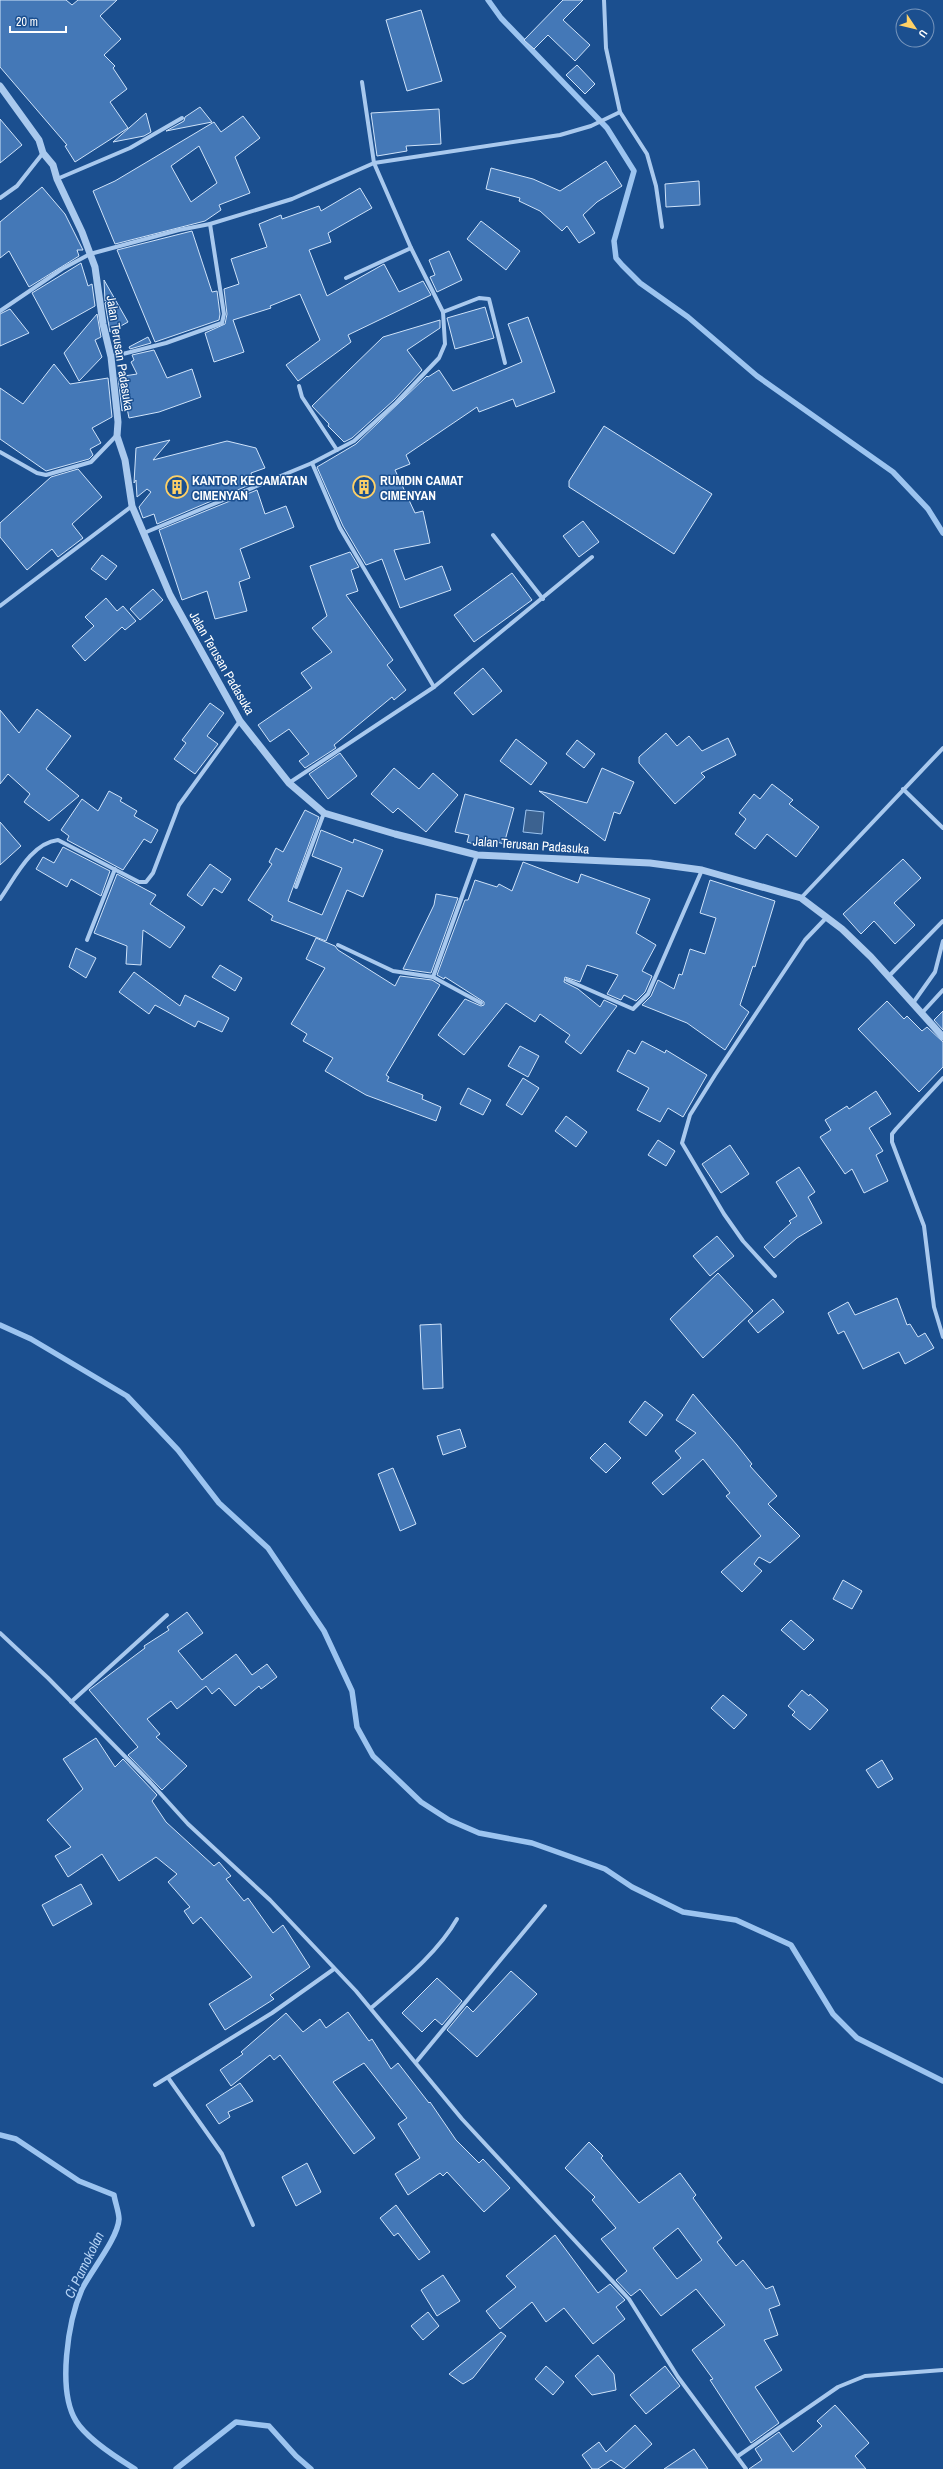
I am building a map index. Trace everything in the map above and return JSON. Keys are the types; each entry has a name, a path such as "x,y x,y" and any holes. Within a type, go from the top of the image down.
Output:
{"street":[{"path":"604,0 606,48 620,112 647,154 656,186 662,227"},
{"path":"144,533 312,463 354,441 390,408 439,358 445,344 443,312 411,248 374,163 362,82"},
{"name":"Jalan Terusan Padasuka","path":"0,86 39,140 44,153 53,165 57,179 82,232 95,267 103,324 111,357 118,422 117,436 125,460 132,506 170,595 240,721 289,783 324,813 395,834 477,855 650,863 702,870 801,898 847,933 889,976 921,1014 943,1037"},
{"path":"0,311 62,269 90,254 179,230 210,224 292,199 374,163 560,135 591,126 620,112"},
{"path":"57,179 130,148 182,118"},
{"path":"0,198 17,186 44,153"},
{"path":"111,357 166,343 222,323 224,314 210,224"},
{"path":"346,278 411,248"},
{"path":"443,312 479,298 489,299 505,363"},
{"path":"299,386 302,397 336,450"},
{"path":"0,452 37,473 46,475 91,462 117,436"},
{"path":"312,463 340,528 434,687"},
{"path":"0,606 132,506"},
{"path":"493,535 543,599"},
{"path":"289,783 434,687 543,599 592,557"},
{"path":"0,899 40,845 49,841 58,840 139,882 146,882 150,879 179,805 240,721"},
{"path":"801,898 943,748"},
{"path":"903,789 943,828"},
{"path":"296,887 324,813"},
{"path":"433,977 477,855"},
{"path":"87,940 115,869"},
{"path":"568,980 634,1009 648,994 702,870"},
{"path":"775,1276 744,1241 724,1214 682,1144 690,1115 715,1075 805,940 826,918"},
{"path":"889,976 943,921"},
{"path":"913,1004 934,972 943,942"},
{"path":"338,945 393,971 433,977 481,1003"},
{"path":"921,1014 943,990"},
{"path":"943,1078 892,1134 892,1142 924,1226 934,1307 943,1337"},
{"path":"71,1702 167,1615"},
{"path":"0,1633 71,1702 188,1824 270,1900 371,2008 462,2119 629,2300 678,2377 738,2456 746,2469"},
{"path":"416,2061 546,1906"},
{"path":"371,2008 413,1971 451,1930 458,1919"},
{"path":"155,2086 169,2079 272,2013 334,1968"},
{"path":"169,2079 222,2154 253,2225"},
{"path":"738,2456 838,2387 865,2376 943,2370"}],"water":[{"path":"526,810 544,812 542,834 523,832"}],"building":[{"path":"0,0 66,0 72,5 78,0 117,0 100,16 121,39 104,55 115,66 113,68 127,89 110,102 128,128 75,162 65,146 67,145 0,67"},
{"path":"563,0 583,0 563,20 590,45 575,61 548,35 534,49 524,40"},
{"path":"421,10 442,81 407,91 386,20"},
{"path":"577,65 595,84 585,94 566,75"},
{"path":"200,107 212,122 166,131 184,121 185,117"},
{"path":"439,109 441,144 406,146 407,151 377,156 371,113"},
{"path":"146,113 151,132 144,136 113,142"},
{"path":"243,116 260,138 235,157 250,193 219,205 221,210 205,221 115,244 93,191 115,181 214,122 221,132","holes":["199,146 217,183 191,202 171,166"]},
{"path":"0,119 22,145 0,163"},
{"path":"606,161 622,186 597,202 583,215 595,233 579,243 567,226 562,231 540,211 519,201 520,198 486,189 491,168 533,179 560,191"},
{"path":"699,181 700,205 666,207 665,184"},
{"path":"42,187 65,214 83,250 77,250 79,256 29,287 9,251 0,258 0,222"},
{"path":"360,188 372,208 328,233 331,242 309,250 327,296 384,264 399,292 423,281 431,295 348,335 351,342 298,381 286,365 320,340 300,294 270,306 271,308 233,320 244,352 214,362 205,333 225,324 227,314 224,289 239,284 231,259 267,247 259,224 281,215 282,219 319,206 321,211"},
{"path":"481,221 520,251 506,270 467,239"},
{"path":"192,231 212,292 217,291 220,314 219,320 155,342 117,250"},
{"path":"449,251 462,280 437,292 430,277 435,275 429,260"},
{"path":"81,263 88,286 92,284 95,306 52,330 32,293"},
{"path":"104,280 128,322 110,332 105,303 109,299 105,301"},
{"path":"485,307 494,338 455,349 447,318"},
{"path":"10,309 29,333 0,346 0,314"},
{"path":"97,314 101,337 95,340 102,357 79,381 64,353"},
{"path":"528,317 555,392 516,407 513,399 479,412 477,407 406,455 410,464 395,470 415,513 423,511 430,543 394,550 405,580 442,566 451,590 400,608 382,559 366,565 343,526 317,467 356,444 427,376 428,377 439,370 453,391 522,362 508,324"},
{"path":"440,320 440,328 407,350 422,370 394,400 352,438 344,442 328,426 329,424 312,406 383,337"},
{"path":"148,337 151,343 130,349 129,347"},
{"path":"154,350 167,378 192,369 201,397 159,412 129,418 127,408 122,411 118,377 137,374 131,362 134,360 132,355"},
{"path":"54,364 70,384 108,378 112,417 92,428 101,443 90,449 93,455 89,459 46,471 0,439 0,388 23,404"},
{"path":"604,426 712,494 674,554 569,487 569,481"},
{"name":"KANTOR KECAMATAN CIMENYAN","path":"170,440 153,460 227,441 256,448 265,468 251,473 254,483 157,524 154,514 143,518 139,507 151,492 147,489 137,497 136,480 134,483 136,448"},
{"path":"78,469 102,497 72,524 83,538 58,557 52,549 27,570 0,537 0,523 51,477"},
{"path":"257,490 265,514 286,506 294,527 240,549 250,578 239,582 247,611 215,619 207,591 182,600 159,530"},
{"path":"583,521 599,542 579,557 563,536"},
{"path":"350,552 359,567 351,570 358,591 346,595 393,660 387,665 406,690 394,700 392,697 334,745 336,748 305,768 299,761 309,754 289,729 270,742 258,725 312,688 301,673 332,652 312,628 327,616 310,566"},
{"path":"102,555 117,566 106,580 91,569"},
{"path":"512,573 532,600 474,642 454,615"},
{"path":"153,589 163,600 140,620 130,609"},
{"path":"106,598 117,611 123,606 136,621 125,630 122,627 85,661 72,646 94,626 85,617"},
{"path":"483,668 502,691 473,715 454,693"},
{"path":"210,703 224,713 207,736 218,744 195,774 174,759 186,743 182,740"},
{"path":"37,709 71,736 46,769 79,796 49,821 24,802 30,794 8,774 0,784 0,710 19,733"},
{"path":"666,733 677,746 689,736 702,751 728,738 736,755 701,773 705,777 675,804 639,763 639,757"},
{"path":"516,739 547,763 531,785 500,761"},
{"path":"577,740 595,754 584,768 566,754"},
{"path":"340,753 357,776 328,799 309,774"},
{"path":"394,768 419,789 433,773 458,795 426,832 398,808 393,813 371,794"},
{"path":"602,768 634,782 620,814 614,812 605,841 539,791 587,803"},
{"path":"772,784 793,800 789,804 819,827 796,857 767,834 755,849 735,834 746,819 739,813 754,794 760,799"},
{"path":"109,791 122,798 120,801 137,811 134,816 158,830 151,843 144,839 123,870 67,840 69,836 61,830 82,799 98,811"},
{"path":"465,794 514,808 504,844 483,838 481,846 467,842 469,835 455,832"},
{"path":"305,810 319,817 288,901 322,915 342,868 312,856 321,830 353,843 354,839 383,850 363,897 347,890 326,941 271,920 273,916 248,900 272,864 269,862 276,848 283,852"},
{"path":"0,822 21,846 0,865"},
{"path":"63,847 110,871 101,896 71,879 67,887 36,869 43,857 54,863"},
{"path":"903,859 921,878 894,903 915,925 895,944 874,921 861,934 843,914"},
{"path":"523,862 578,883 581,874 650,899 636,933 656,945 642,971 652,976 645,992 636,1001 624,995 621,1000 607,994 618,975 587,965 580,982 565,977 564,982 578,989 600,1007 604,1000 617,1006 581,1054 565,1042 570,1035 540,1014 535,1022 506,1003 464,1055 438,1035 465,999 481,1006 484,1005 484,1002 445,977 444,979 437,975 465,900 468,900 475,880 497,887 499,884 512,891"},
{"path":"210,864 231,879 222,893 214,888 202,906 187,895"},
{"path":"117,874 156,895 150,904 185,927 170,948 143,930 141,965 126,964 127,946 94,933"},
{"path":"710,880 775,901 755,967 753,966 740,1005 749,1012 725,1050 687,1023 642,1005 651,996 658,980 674,989 679,974 682,975 690,949 705,954 716,918 700,913"},
{"path":"436,894 458,898 431,973 403,969 434,905"},
{"path":"316,938 335,946 338,950 395,986 400,976 432,980 440,985 386,1075 389,1077 387,1081 423,1095 422,1099 441,1107 436,1121 366,1095 325,1071 333,1058 303,1041 307,1034 291,1024 325,968 306,959"},
{"path":"76,948 96,958 86,978 69,967"},
{"path":"220,965 242,978 235,991 212,977"},
{"path":"134,972 180,1006 185,995 229,1018 222,1032 198,1021 195,1027 155,1005 149,1014 119,992"},
{"path":"887,1001 904,1019 907,1016 922,1031 927,1027 943,1042 943,1067 919,1092 858,1029"},
{"path":"943,1011 943,1030 934,1020"},
{"path":"642,1041 665,1053 666,1050 707,1075 683,1117 668,1108 660,1122 637,1110 649,1088 617,1071 628,1050 635,1054"},
{"path":"520,1046 539,1056 528,1077 508,1066"},
{"path":"523,1078 539,1088 522,1115 506,1105"},
{"path":"468,1088 491,1100 483,1115 460,1104"},
{"path":"876,1091 891,1114 869,1128 883,1151 876,1155 888,1181 864,1193 852,1169 845,1174 820,1137 831,1130 825,1120 847,1106 849,1109"},
{"path":"566,1116 587,1132 576,1147 555,1131"},
{"path":"658,1140 675,1151 666,1166 648,1155"},
{"path":"730,1145 749,1174 721,1193 702,1164"},
{"path":"799,1167 815,1192 808,1197 822,1223 797,1238 774,1258 764,1247 791,1223 789,1221 797,1216 776,1182"},
{"path":"717,1236 734,1256 710,1276 693,1256"},
{"path":"718,1273 753,1311 703,1358 670,1319"},
{"path":"897,1298 907,1325 910,1324 918,1337 925,1333 934,1348 905,1364 899,1352 863,1369 844,1331 838,1334 828,1313 848,1302 855,1315"},
{"path":"773,1299 784,1312 758,1333 748,1321"},
{"path":"441,1324 443,1388 423,1389 420,1325"},
{"path":"693,1394 737,1445 752,1464 750,1466 777,1496 768,1504 800,1536 770,1563 759,1557 754,1564 762,1571 742,1592 721,1572 761,1536 726,1496 730,1493 703,1459 663,1495 652,1483 681,1458 675,1451 696,1433 676,1420"},
{"path":"645,1401 663,1415 646,1436 629,1422"},
{"path":"460,1429 466,1447 443,1455 437,1436"},
{"path":"605,1443 621,1458 606,1473 590,1458"},
{"path":"393,1468 416,1524 400,1531 378,1474"},
{"path":"843,1580 862,1591 852,1609 833,1599"},
{"path":"187,1612 203,1633 178,1651 202,1680 236,1654 252,1675 267,1664 277,1677 261,1689 259,1686 235,1706 219,1688 212,1694 206,1686 177,1709 171,1701 147,1719 160,1734 156,1737 187,1766 162,1790 128,1755 138,1747 89,1690 145,1648 144,1646 169,1630 167,1627"},
{"path":"791,1620 814,1640 804,1650 781,1630"},
{"path":"802,1690 809,1696 810,1694 828,1710 810,1730 792,1715 795,1712 788,1706"},
{"path":"723,1695 747,1715 734,1729 711,1708"},
{"path":"96,1738 115,1767 123,1759 157,1795 152,1801 166,1822 214,1866 219,1862 231,1876 226,1879 244,1901 248,1898 273,1933 283,1925 310,1967 270,1995 274,1999 225,2030 209,2004 252,1977 201,1917 193,1924 184,1911 190,1907 168,1882 177,1874 156,1857 119,1881 102,1854 68,1877 55,1856 71,1847 47,1820 83,1789 63,1759"},
{"path":"882,1760 893,1779 878,1788 866,1770"},
{"path":"81,1884 92,1904 53,1926 42,1905"},
{"path":"511,1971 537,1994 477,2057 447,2030 467,2006 473,2012"},
{"path":"437,1978 462,2001 442,2025 435,2019 422,2032 402,2013"},
{"path":"348,2012 369,2041 372,2039 391,2069 398,2063 429,2103 430,2102 456,2140 479,2163 483,2159 510,2188 484,2212 447,2172 443,2176 440,2173 408,2195 395,2174 420,2158 398,2124 407,2118 364,2063 333,2082 375,2138 354,2154 280,2055 274,2060 270,2055 231,2086 220,2070 243,2054 241,2052 286,2013 303,2032 320,2019 326,2028"},
{"path":"240,2083 253,2101 228,2112 230,2117 219,2124 206,2105"},
{"path":"589,2142 603,2156 601,2158 639,2203 680,2173 696,2195 693,2198 722,2238 717,2242 736,2266 743,2260 766,2289 773,2286 780,2305 769,2309 778,2335 764,2340 782,2370 755,2387 779,2423 751,2443 710,2380 713,2379 692,2350 725,2325 696,2289 661,2316 640,2289 631,2296 616,2280 627,2271 601,2239 616,2228 592,2200 595,2197 565,2168","holes":["678,2228 702,2260 677,2279 653,2248"]},
{"path":"307,2163 321,2192 296,2206 282,2177"},
{"path":"396,2205 430,2252 419,2260 398,2233 394,2236 380,2218"},
{"path":"555,2235 598,2293 610,2284 625,2300 616,2307 625,2319 593,2344 564,2308 546,2322 532,2302 500,2329 486,2311 516,2287 506,2276"},
{"path":"443,2275 460,2301 437,2316 421,2290"},
{"path":"428,2312 439,2326 423,2340 411,2326"},
{"path":"501,2332 506,2336 473,2378 463,2384 449,2374"},
{"path":"598,2355 614,2374 616,2390 592,2395 575,2376"},
{"path":"546,2366 564,2382 553,2395 535,2379"},
{"path":"665,2366 680,2386 646,2414 630,2395"},
{"path":"835,2405 869,2443 855,2456 866,2469 749,2469 762,2460 755,2449 779,2432 793,2452 822,2426 817,2421"},
{"path":"635,2425 652,2444 624,2469 611,2460 598,2469 592,2469 582,2455 599,2442 606,2452"},
{"path":"694,2449 708,2469 664,2469"}],"waterway":[{"path":"488,0 501,18 607,128 634,171 614,241 616,258 640,283 688,317 757,376 893,472 928,509 943,533"},
{"path":"0,1325 31,1339 127,1396 178,1450 219,1503 268,1548 324,1631 352,1691 357,1727 373,1756 421,1802 449,1820 479,1833 532,1843 605,1869 632,1887 683,1912 736,1920 791,1945 833,2014 857,2038 943,2081"},
{"name":"Ci Pamokolan","path":"0,2135 16,2139 79,2181 114,2195 119,2216 117,2227 109,2245 82,2289 72,2319 67,2355 67,2392 70,2408 76,2421 87,2435 103,2448 135,2469"},
{"name":"Ci Pamokolan","path":"176,2469 236,2422 269,2426 296,2456 311,2469"}],"place":[{"name":"KANTOR KECAMATAN CIMENYAN","path":"177,487"},
{"name":"RUMDIN CAMAT CIMENYAN","path":"364,487"}]}
